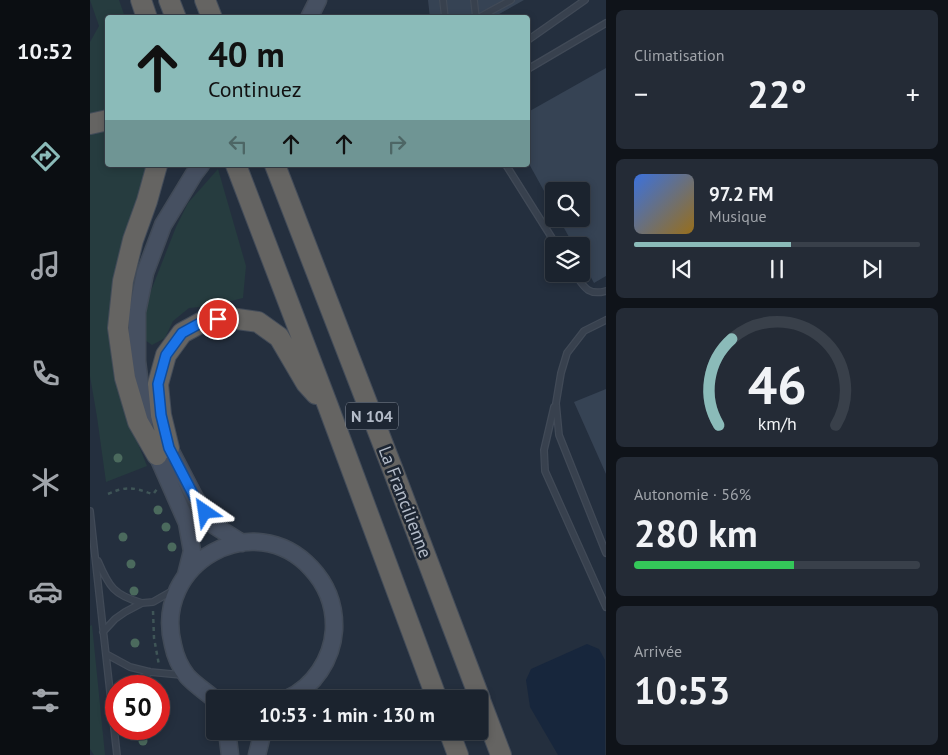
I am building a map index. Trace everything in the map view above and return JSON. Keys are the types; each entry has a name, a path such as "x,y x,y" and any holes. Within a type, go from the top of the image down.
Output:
{"highway":[{"path":"132,0 136,15"},
{"path":"141,0 146,15"},
{"path":"168,0 175,15"},
{"path":"205,0 211,15"},
{"path":"219,0 224,15"},
{"path":"90,124 105,121"},
{"path":"157,167 133,240 123,281 118,328 125,378 138,422 163,451"},
{"name":"N 104","path":"237,167 434,690"},
{"name":"La Francilienne","path":"276,167 394,470 477,690"},
{"path":"163,451 158,384 166,355 182,333 204,321 230,318 258,322 279,337 306,383 328,406"},
{"name":"La Francilienne","path":"488,720 501,755"},
{"path":"452,740 458,755"}],"main road":[{"path":"310,15 318,0"},
{"path":"318,15 326,0"},
{"path":"206,691 187,675 175,656 170,633 171,610 192,551 188,523 163,451 143,410 137,361 137,312 145,273 163,225 197,174 208,167"},
{"path":"163,451 215,526 242,542"},
{"path":"182,582 201,559 220,548 242,542 264,543 285,549 304,560 319,577 330,597 334,618 333,641 326,662 313,680 301,690"},
{"path":"228,740 230,755"},
{"path":"257,755 261,740"}],"lane":[{"path":"443,0 444,15"},
{"path":"474,0 476,15"},
{"path":"482,15 511,0"},
{"path":"530,39 585,0"},
{"path":"530,68 606,23"},
{"path":"507,167 551,237"},
{"path":"580,282 586,290 598,293 606,291"},
{"path":"606,320 584,330 566,353 544,450 545,471 606,607"},
{"path":"556,403 559,434 606,553"},
{"path":"90,511 109,675"},
{"path":"95,554 105,579 111,587 130,600 142,603 153,602 182,582"},
{"path":"104,632 115,619 142,603"},
{"path":"106,654 130,667 160,674 187,675"},
{"path":"146,675 150,672"},
{"path":"116,740 117,755"}],"path":[{"path":"108,494 121,489 131,488 152,494 160,483"},
{"path":"153,602 154,638 160,674"}],"green space":[{"path":"90,0 119,0 124,15 105,15 105,167 147,167 115,272 108,321 114,376 147,466 106,482 90,376 90,42 99,26"},
{"path":"218,169 246,266 243,298 211,306 189,308 173,321 165,338 152,345 142,338 143,311 176,227 188,203"},
{"path":"92,625 105,755 94,755 90,749 90,626"}],"water":[{"path":"587,644 599,649 605,660 605,755 558,755 530,707 526,680 531,669"}],"building":[{"path":"428,0 524,0 497,15 430,15"},
{"path":"606,68 606,276 594,283 590,276 590,237 569,237 563,227 590,227 590,182 545,182 545,193 530,166 530,111"},
{"path":"606,389 606,474 574,402"}],"route":[{"path":"205,512 195,498 169,448 161,415 158,384 166,355 182,333 204,321 218,319"}]}
